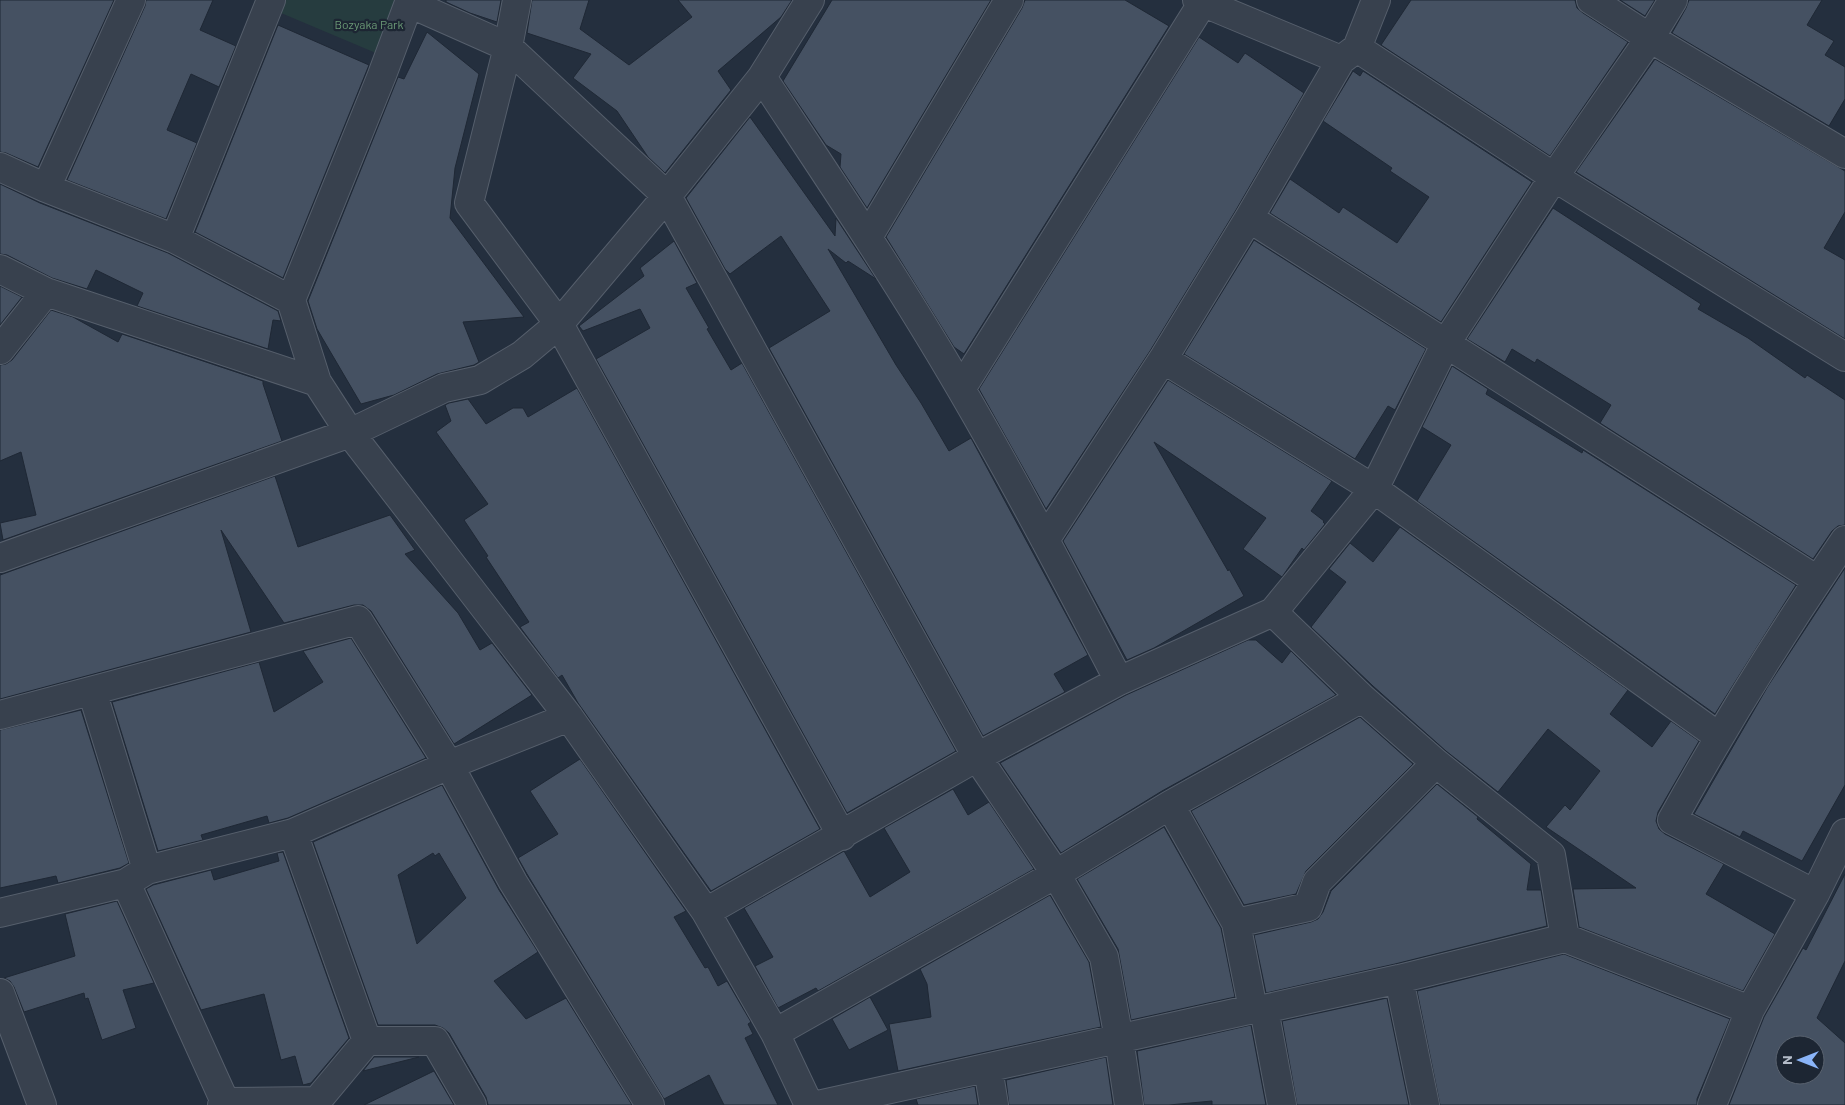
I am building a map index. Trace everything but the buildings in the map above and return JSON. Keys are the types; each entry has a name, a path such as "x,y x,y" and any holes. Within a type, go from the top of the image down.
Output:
{"street":[{"path":"46,188 131,0"},
{"path":"175,239 271,0"},
{"path":"517,0 508,47 469,203 559,324 842,836"},
{"path":"0,558 350,433 444,388 480,380 522,355 559,324 666,196 762,76 810,0"},
{"path":"868,237 1009,0"},
{"path":"1045,540 1163,358 1249,218 1349,54 1376,0"},
{"path":"1591,0 1650,38 1845,154"},
{"path":"706,912 842,836 977,757 1119,681 1273,612 1374,489 1446,343 1554,177 1650,38 1673,0"},
{"path":"961,389 1200,1 1349,54 1554,177 1845,357"},
{"path":"809,1105 775,1033 706,912 570,717 350,433 317,382 291,300 382,75 409,2 508,47 666,196 977,757 1056,874 1104,957 1129,1105"},
{"path":"762,76 868,237 961,389 1045,540 1119,681"},
{"path":"0,166 46,188 175,239 291,300"},
{"path":"1249,218 1817,580"},
{"path":"0,269 46,292 317,382"},
{"path":"0,350 46,292"},
{"path":"1163,358 1374,489 1718,736"},
{"path":"1815,894 1672,820 1718,736 1817,580 1845,540"},
{"path":"1273,612 1362,698 1436,763 1551,856 1565,938"},
{"path":"0,715 358,620 449,765 513,882 650,1105"},
{"path":"92,691 136,876 223,1104 318,1103 367,1041"},
{"path":"775,1033 1056,874 1170,805 1362,698"},
{"path":"0,913 293,833 449,765 570,717"},
{"path":"1236,923 1308,907 1317,882 1436,763"},
{"path":"1170,805 1236,923 1282,1105"},
{"path":"293,833 367,1041"},
{"path":"1712,1105 1750,1010 1815,894 1845,833"},
{"path":"818,1105 1119,1038 1398,979 1565,938 1750,1010"},
{"path":"1398,979 1425,1105"},
{"path":"0,993 42,1105"},
{"path":"367,1041 435,1041 472,1105"},
{"path":"988,1068 994,1105"}],"green space":[{"name":"Bozyaka Park","path":"286,0 403,0 383,56 281,13"}]}
